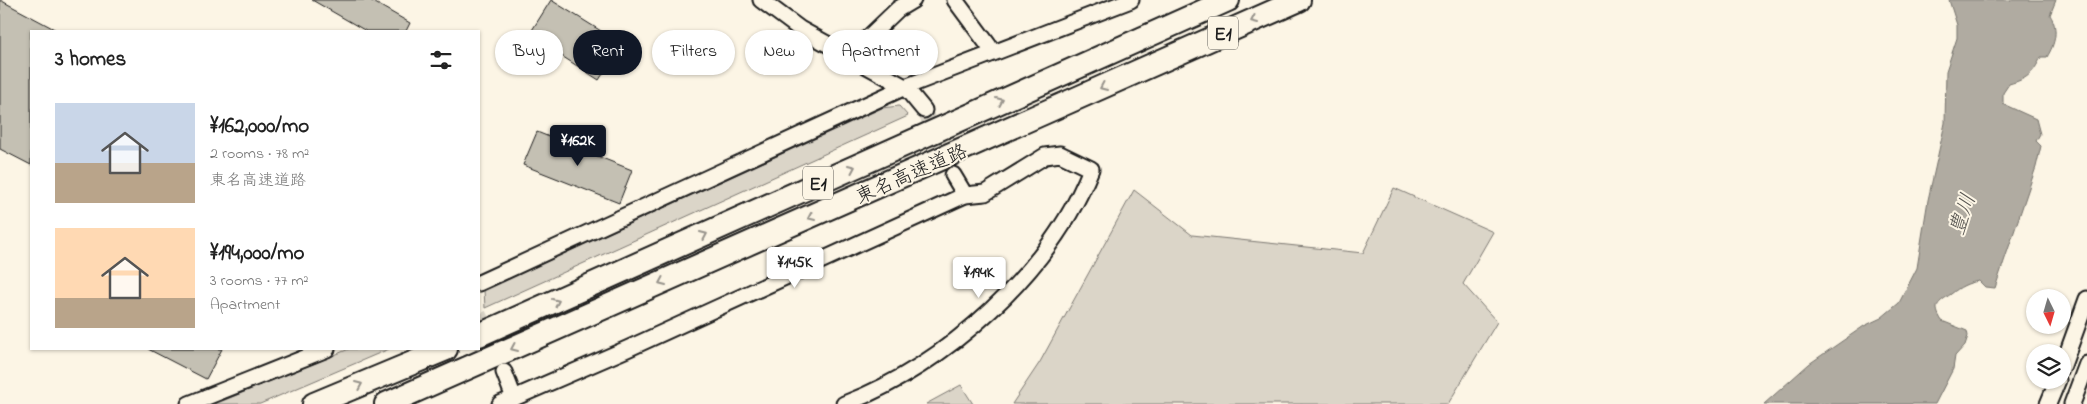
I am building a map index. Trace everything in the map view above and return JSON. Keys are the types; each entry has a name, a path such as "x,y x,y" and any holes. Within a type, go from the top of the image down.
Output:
{"highway":[{"name":"東名高速道路","path":"480,335 1228,0"},
{"name":"東名高速道路","path":"386,404 1299,0"},
{"path":"314,404 444,350"}],"street":[{"path":"760,0 800,29 823,42"},
{"path":"876,30 898,9 913,0"},
{"path":"954,0 989,46 991,54"},
{"path":"480,283 904,87 1131,0"},
{"path":"882,75 904,87 924,110"},
{"path":"504,372 507,401 965,195 985,193 1045,156 1060,154 1091,169 1082,192 1050,244 1025,275 978,321 947,348 914,370 844,404"},
{"path":"953,175 965,195"},
{"path":"2071,344 2087,299"},
{"path":"189,404 324,350"},
{"path":"2072,404 2087,364"},
{"path":"2048,404 2054,389"}],"shaded area":[{"path":"899,106 908,116 485,308 484,290 882,108"},
{"path":"1394,188 1493,232 1463,284 1497,322 1448,404 1012,404 1040,362 1134,190 1192,235 1363,253"},
{"path":"347,350 387,350 260,404 215,404"},
{"path":"961,385 973,404 926,404"}],"water":[{"name":"豊川","path":"1949,0 2056,0 2050,15 2053,20 2055,36 2047,57 2041,57 2029,75 2009,84 2003,93 2003,104 2036,119 2040,134 2036,141 2041,146 2036,167 1995,288 1985,287 1979,281 1971,283 1957,289 1938,305 1937,311 1942,321 1967,331 1968,336 1965,345 1955,356 1953,369 1935,404 1764,404 1809,364 1864,326 1881,318 1899,303 1917,268 1928,200 1945,123 1946,71 1957,38 1957,25"}],"building":[{"path":"0,0 56,30 30,30 30,164 0,149"},
{"path":"312,0 370,0 410,23 406,30 364,30"},
{"path":"551,0 599,30 573,30 573,63 563,57 563,30 532,30"},
{"path":"591,75 602,75 599,80"},
{"path":"537,132 632,170 619,203 523,165"},
{"path":"150,350 221,350 206,379"}],"tunnel":[{"path":"924,110 953,175"},
{"path":"480,316 501,364"}]}
